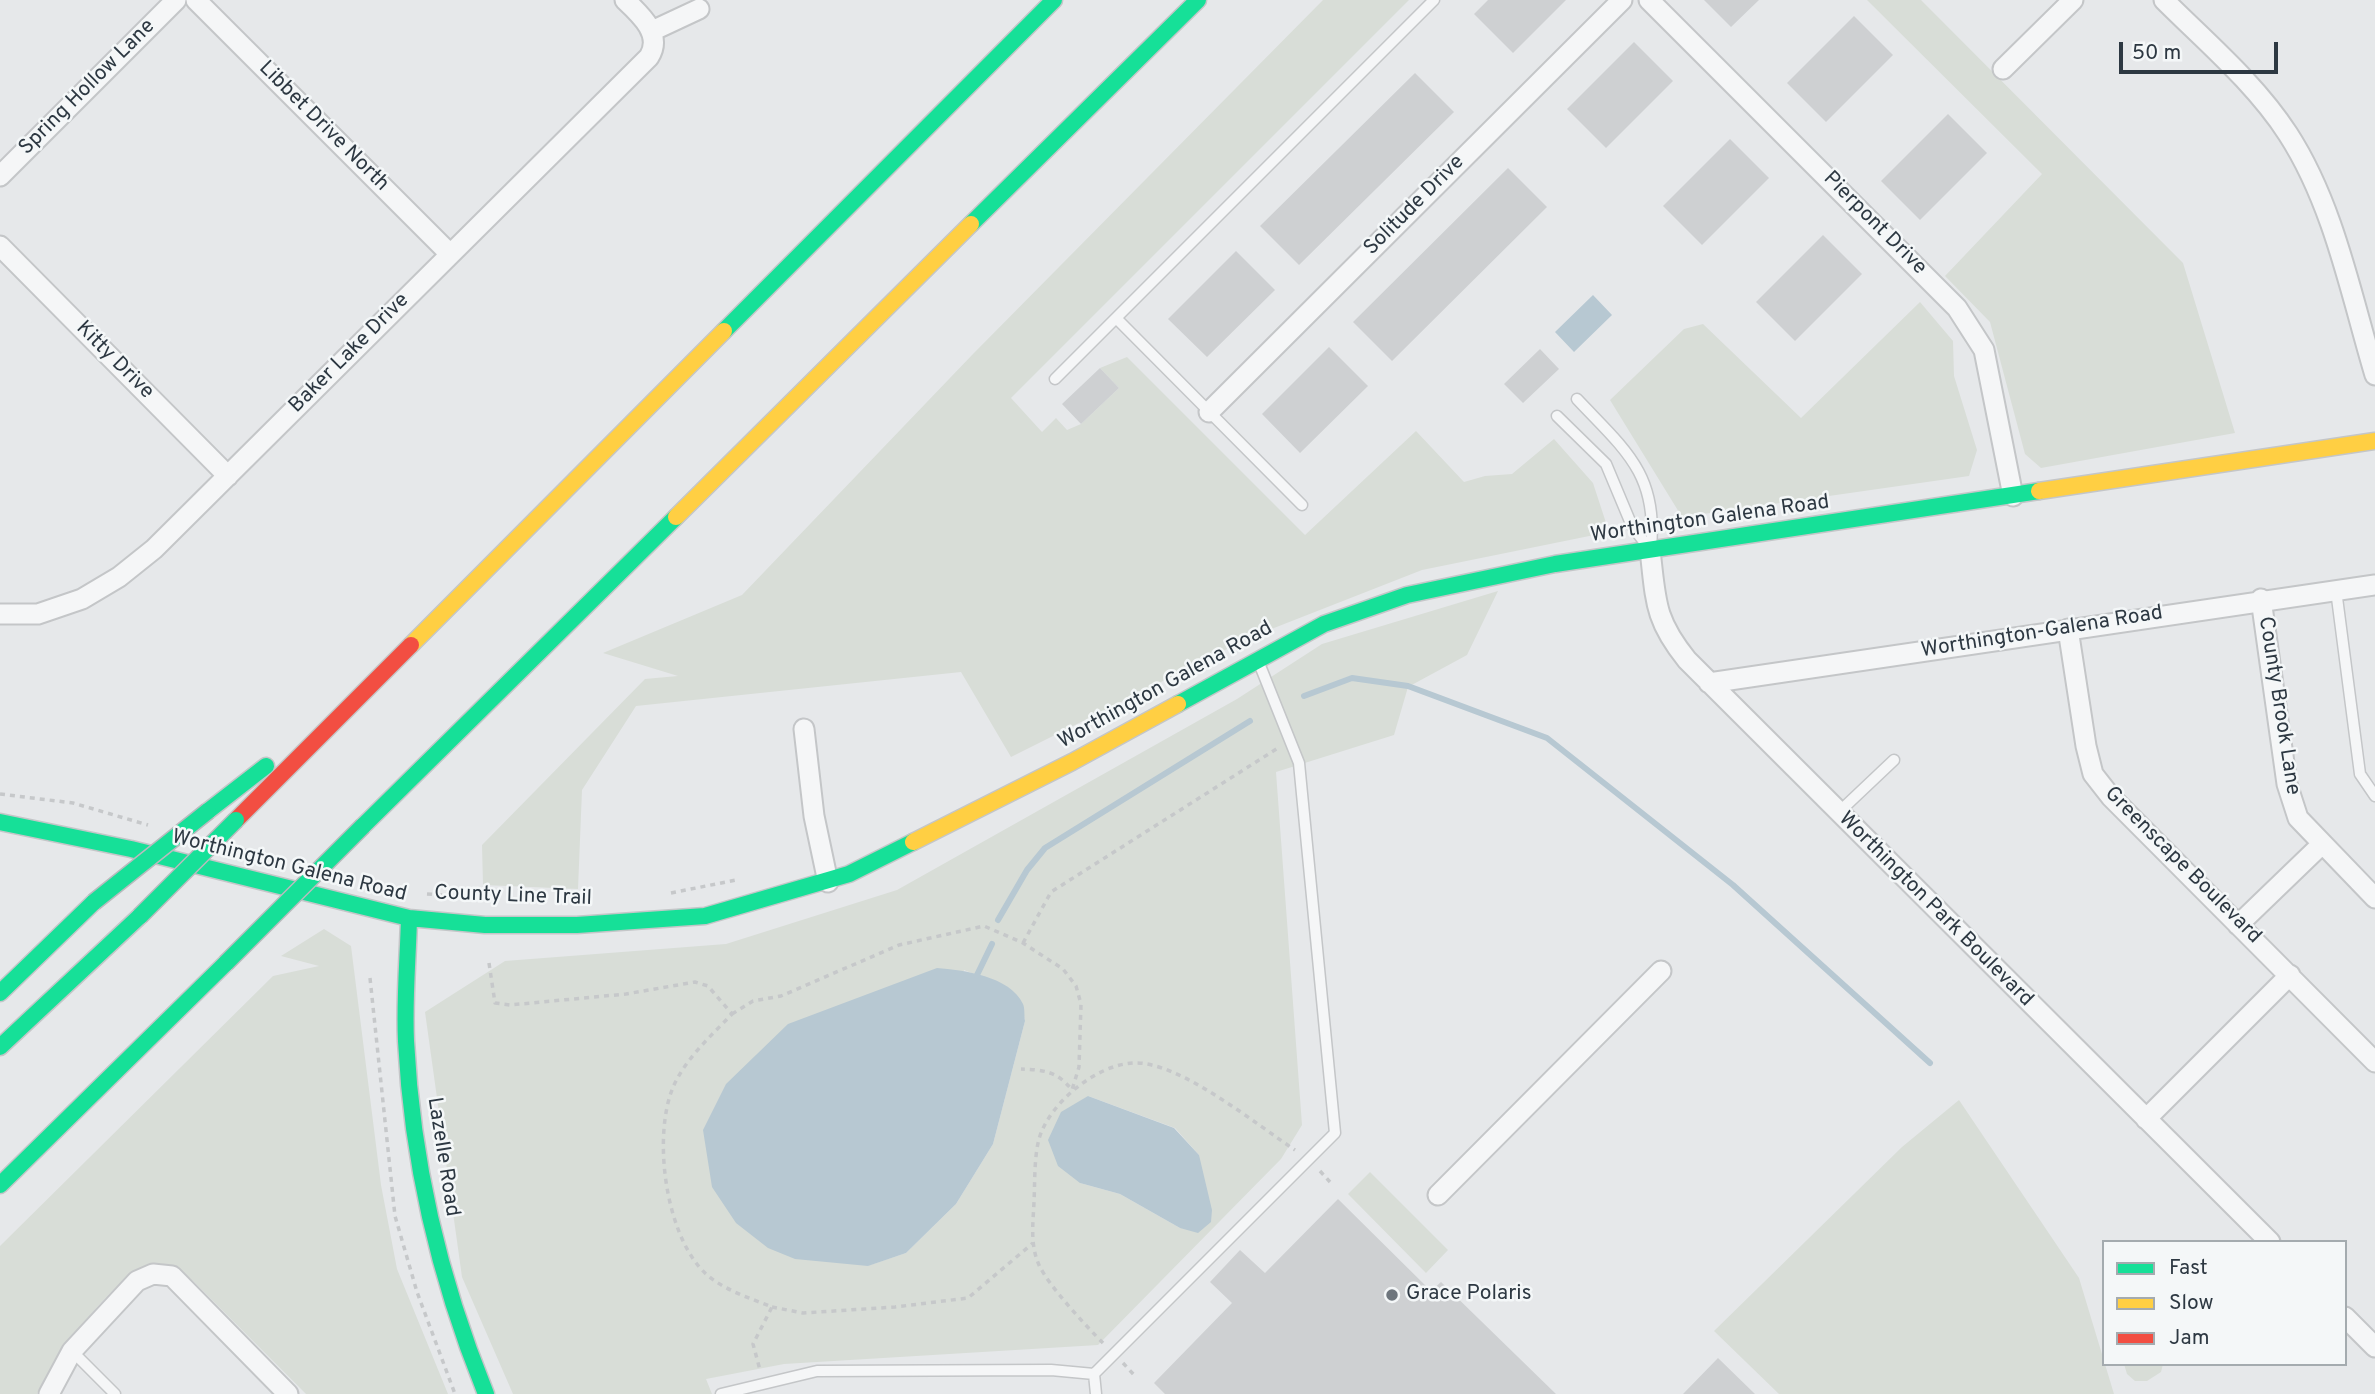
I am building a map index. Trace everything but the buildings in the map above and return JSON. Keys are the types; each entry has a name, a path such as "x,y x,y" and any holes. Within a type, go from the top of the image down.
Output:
{"main road":[{"path":"0,1047 140,916 391,667 1054,0"},
{"path":"0,1185 1198,0"},
{"name":"Worthington Galena Road","path":"0,822 131,849 409,918 485,925 577,925 705,916 828,881 1072,762 1324,624 1407,595 1490,575 2375,441"},
{"path":"0,993 94,902 391,667"},
{"name":"Lazelle Road","path":"409,918 406,1041 415,1144 435,1243 471,1360 486,1394"}],"street":[{"name":"Spring Hollow Lane","path":"0,176 176,0"},
{"name":"Libbet Drive North","path":"196,0 450,254"},
{"path":"625,0 652,31 699,9"},
{"name":"Solitude Drive","path":"1209,412 1622,0"},
{"name":"Pierpont Drive","path":"1649,0 1958,308 1984,351 2013,496"},
{"path":"2003,69 2073,0"},
{"path":"2164,0 2264,102 2308,168 2321,198 2375,375"},
{"name":"Baker Lake Drive","path":"0,614 38,614 82,599 120,577 154,549 649,57 654,49 652,31"},
{"name":"Kitty Drive","path":"0,246 228,476"},
{"name":"Worthington Park Boulevard","path":"1650,550 1657,615 1668,636 1709,683 2268,1240"},
{"name":"Worthington-Galena Road","path":"1709,683 2375,585"},
{"name":"County Brook Lane","path":"2261,600 2287,784 2298,818 2321,845 2375,898"},
{"name":"Greenscape Boulevard","path":"2068,629 2093,774 2110,797 2375,1062"},
{"path":"804,729 814,816 828,881"},
{"path":"2238,925 2321,845"},
{"path":"1438,1195 1661,971"},
{"path":"2146,1119 2290,975"},
{"path":"49,1394 72,1351 137,1282 153,1274 172,1276 288,1394"},
{"path":"2347,1319 2375,1347"}],"lane":[{"path":"1055,379 1434,0"},
{"path":"1116,318 1303,505"},
{"path":"1577,399 1633,460 1640,474 1654,515 1650,550"},
{"path":"1557,416 1606,464 1632,526 1650,550"},
{"path":"2336,590 2360,774 2375,796"},
{"path":"1094,1374 1335,1133 1299,763 1258,659"},
{"path":"1838,813 1894,760"},
{"path":"72,1351 115,1394"},
{"path":"721,1394 817,1371 1051,1370 1094,1374"},
{"path":"1094,1374 1096,1394"}],"path":[{"path":"1023,943 1051,892 1290,740"},
{"path":"0,794 74,803 157,828"},
{"path":"237,848 264,855"},
{"path":"663,894 741,879"},
{"name":"County Line Trail","path":"415,893 502,900"},
{"path":"1032,1243 968,1298 895,1307 803,1313 772,1307 723,1285 706,1274 690,1254 677,1225 663,1167 663,1123 674,1084 700,1047 732,1014 753,1001 782,996 899,945 984,926 1023,943 1063,969 1076,986 1081,1004 1079,1067 1072,1090"},
{"path":"489,963 495,1003 510,1005 626,994 695,982 708,986 732,1014"},
{"path":"1136,1377 1040,1266 1032,1243 1039,1138 1050,1116 1072,1090 1089,1079 1132,1062 1159,1066 1187,1079 1309,1159 1331,1182"},
{"path":"1021,1069 1047,1070 1062,1078 1072,1090"},
{"path":"764,1382 753,1344 772,1307"}],"shaded area":[{"path":"1323,0 1409,0 1011,398 1042,432 1056,418 1067,430 1081,424 1119,388 1100,368 1127,357 1305,535 1416,431 1464,482 1485,476 1512,474 1554,439 1593,483 1609,532 1422,570 1251,637 1011,757 961,672 636,706 582,790 578,889 483,885 482,845 645,679 678,676 603,653 742,595 972,355"},
{"path":"1867,0 1921,0 2183,263 2235,433 2041,468 2025,454 1990,322 1945,276 2042,174"},
{"path":"1593,295 1612,315 1574,352 1555,332"},
{"path":"1920,302 1953,341 1954,376 1977,450 1969,476 1682,517 1610,400 1684,329 1703,324 1801,418"},
{"path":"1498,591 1467,655 1408,687 1394,735 1276,772 1302,1125 1281,1159 1098,1345 784,1364 706,1379 712,1394 513,1394 462,1277 425,1012 505,961 726,944 897,890 1237,699 1322,644","holes":["964,970 995,982 1011,992 1018,1000 1025,1021 993,1144 956,1204 906,1253 867,1266","1088,1096 1175,1128 1199,1155 1180,1228 1120,1194 1080,1183"]},
{"path":"324,929 351,946 381,1185 397,1269 448,1394 306,1394 194,1282 176,1269 156,1264 140,1270 105,1299 72,1339 37,1394 0,1394 0,1246 273,976 319,966 281,956"},
{"path":"937,968 972,973 997,981 1017,994 1024,1006 1025,1021 993,1144 956,1204 906,1253 868,1266 795,1259 768,1248 736,1223 712,1187 703,1130 726,1084 788,1024"},
{"path":"1088,1096 1174,1128 1199,1155 1212,1210 1211,1222 1198,1233 1180,1228 1120,1194 1080,1183 1058,1166 1048,1140 1061,1112"},
{"path":"1959,1100 2079,1278 2102,1354 2102,1366 2106,1366 2114,1394 1779,1394 1714,1331 1902,1147"},
{"path":"1370,1172 1448,1250 1426,1273 1348,1194"},
{"path":"2125,1366 2162,1366 2161,1372 2147,1381 2135,1381 2127,1374"}],"waterway":[{"path":"1304,696 1352,678 1408,686 1547,738 1733,885 1930,1063"},
{"path":"998,920 1027,870 1045,848 1250,721"},
{"path":"977,975 992,944"}],"traffic: fast":[{"path":"724,331 1054,0"},
{"path":"971,224 1198,0"},
{"path":"1178,704 1324,624 1407,595 1555,564 2039,491"},
{"path":"363,826 676,517"},
{"path":"208,811 266,766"},
{"path":"94,902 208,811"},
{"path":"140,916 236,820"},
{"path":"0,822 131,849 409,918 485,925 577,925 705,916 849,874 913,842"},
{"path":"226,963 363,826"},
{"path":"0,993 94,902"},
{"path":"0,1047 140,916"},
{"path":"409,918 406,995 409,1087 422,1177 442,1265 486,1394"},
{"path":"0,1185 226,963"}],"traffic: slow":[{"path":"676,517 971,224"},
{"path":"411,645 724,331"},
{"path":"2039,491 2375,441"},
{"path":"913,842 1072,762 1178,704"}],"traffic: jam":[{"path":"236,820 411,645"}],"place":[{"name":"Grace Polaris","path":"1392,1295"}]}
